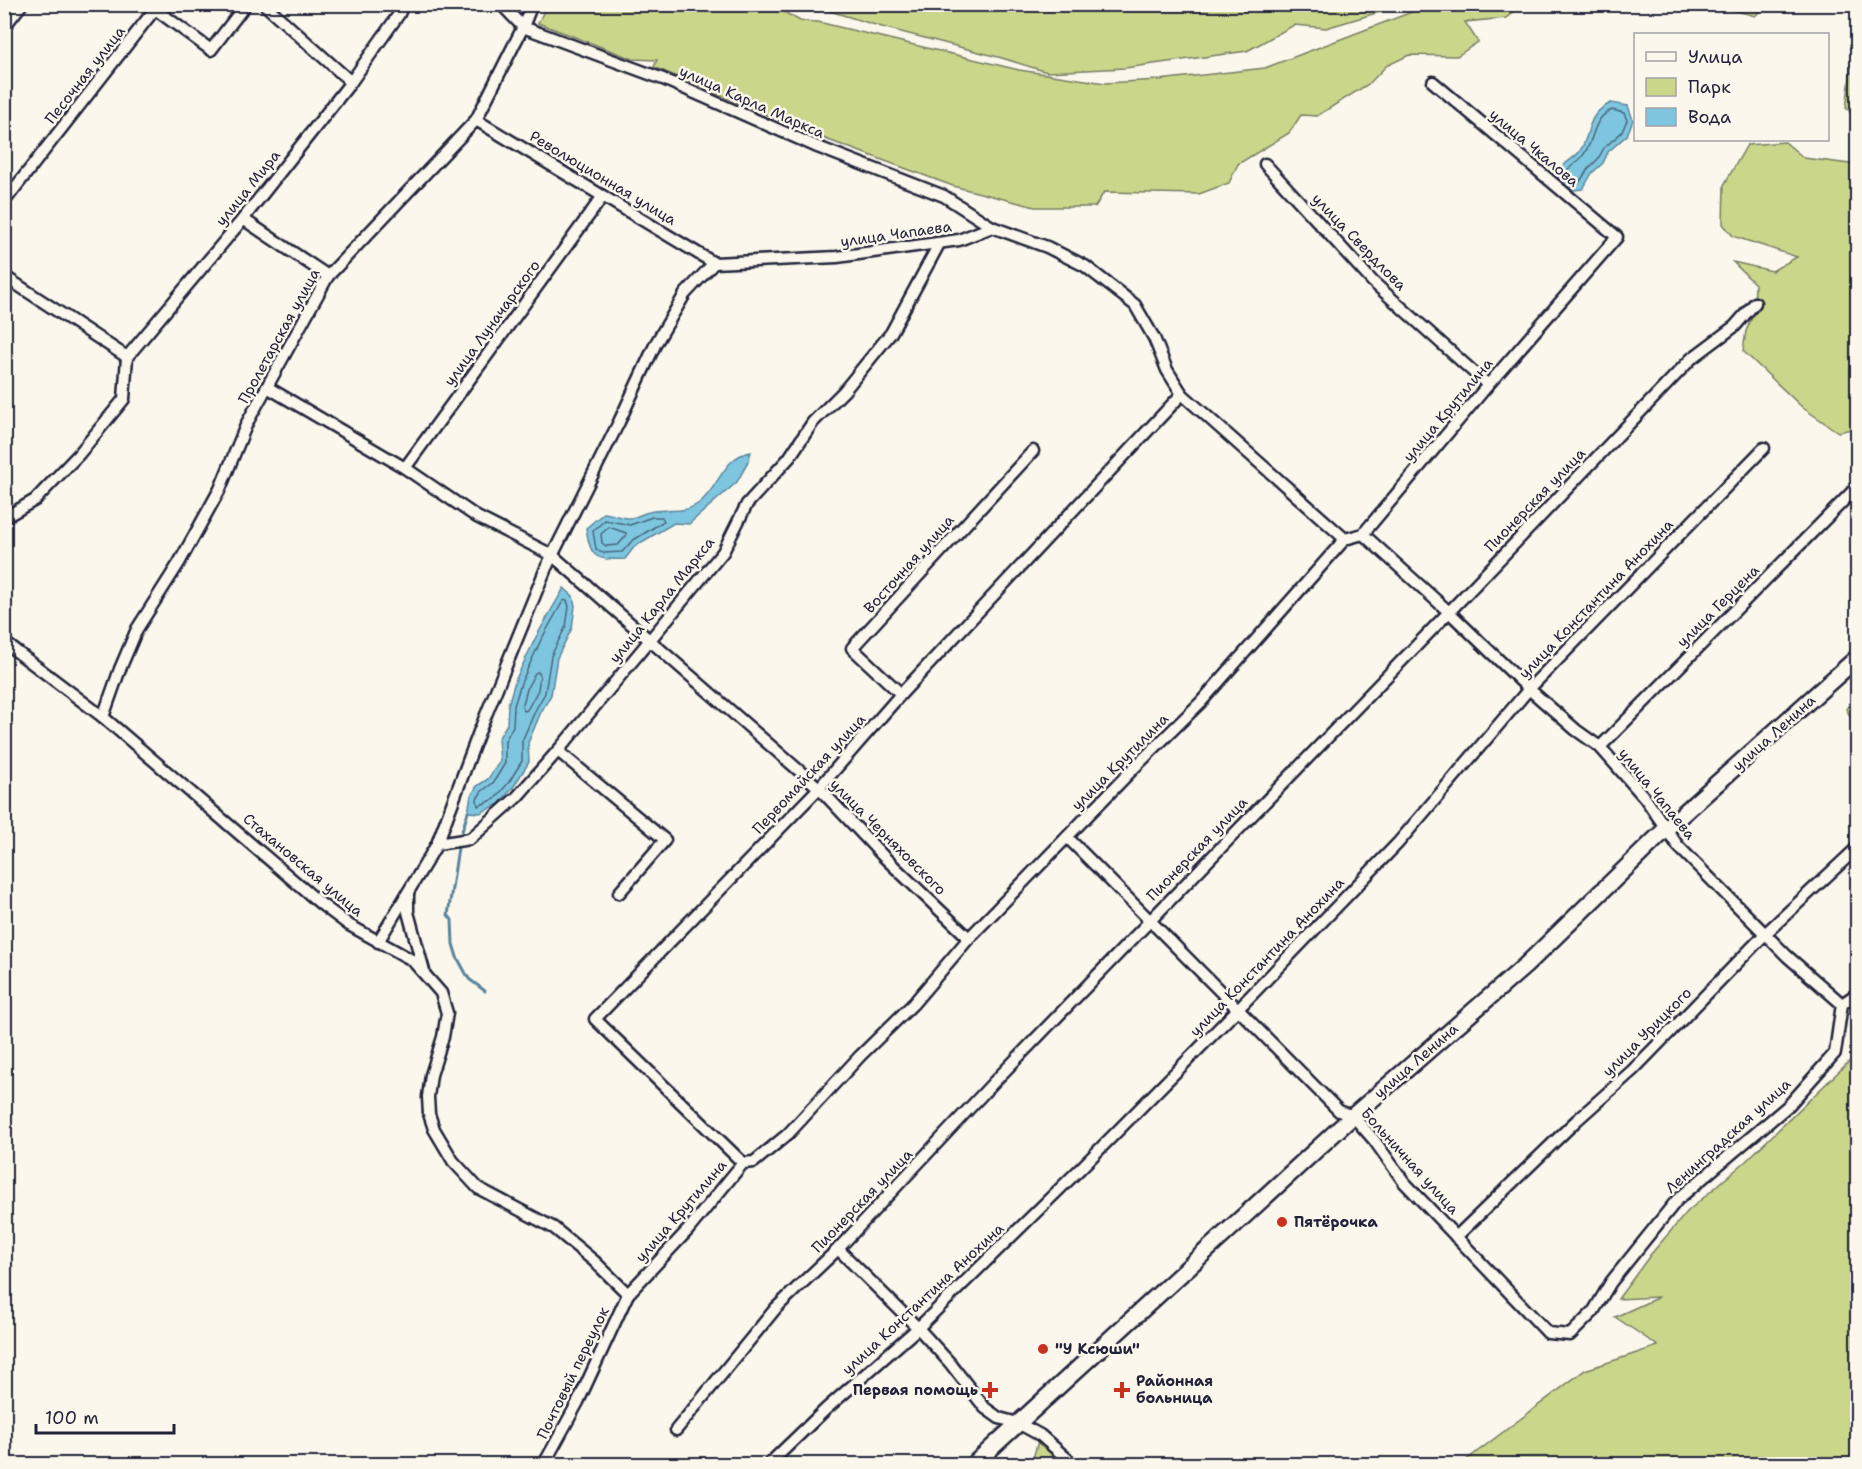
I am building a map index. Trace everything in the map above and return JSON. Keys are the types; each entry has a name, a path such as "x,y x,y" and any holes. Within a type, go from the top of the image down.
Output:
{"main road":[{"name":"улица Ленина","path":"974,1464 1353,1116 1524,966 1666,829 1857,657"}],"street":[{"name":"Песочная улица","path":"4,202 155,9 211,50 246,4"},
{"path":"264,4 351,82"},
{"name":"улица Мира","path":"127,357 243,219 351,82 403,4"},
{"name":"улица Карла Маркса","path":"501,4 523,27 663,79 815,146 944,196 992,227"},
{"name":"Пролетарская улица","path":"103,717 137,629 179,563 220,489 247,423 328,276 476,120 523,27 532,4"},
{"path":"4,27 19,5"},
{"name":"улица Чкалова","path":"1433,82 1617,237"},
{"name":"Революционная улица","path":"476,120 714,263"},
{"name":"улица Свердлова","path":"1265,164 1373,282 1488,385"},
{"name":"улица Луначарского","path":"405,468 603,196"},
{"path":"243,219 328,276"},
{"path":"992,227 1047,247 1085,266 1135,305 1154,338 1167,370 1182,394 1345,539 1363,534"},
{"name":"улица Чапаева","path":"714,263 837,257 939,244 959,240 992,227"},
{"name":"улица Крутилина","path":"1363,534 1488,385 1617,237"},
{"name":"улица Карла Маркса","path":"437,844 470,839 517,797 558,751 723,552 747,504 789,458 813,422 844,391 891,333 939,244"},
{"path":"378,942 437,844 479,732 552,555 656,344 685,294 714,263"},
{"path":"4,518 35,500 79,454 124,399 127,357 6,280"},
{"name":"Пионерская улица","path":"676,1430 776,1308 838,1250 993,1083 1449,612 1691,358 1735,326 1755,303"},
{"path":"267,387 405,468 477,517 552,555 649,641"},
{"name":"Первомайская улица","path":"743,1163 595,1019 819,788 901,694 1182,394"},
{"name":"улица Константина Анохина","path":"769,1464 826,1409 918,1328 1238,1009 1398,843 1529,689 1764,448"},
{"name":"Восточная улица","path":"901,694 852,648 1033,451"},
{"name":"улица Герцена","path":"1600,747 1857,486"},
{"name":"улица Чапаева","path":"1363,534 1529,689 1576,730 1600,747 1645,798 1678,846 1787,956 1842,1004"},
{"name":"улица Крутилина","path":"628,1293 688,1230 743,1163 754,1162 788,1134 860,1056 913,1004 969,938 1201,702 1345,539"},
{"name":"улица Черняховского","path":"649,641 819,788 883,856 969,938"},
{"name":"Стахановская улица","path":"4,642 103,717 321,904 349,925 412,960 441,993 447,1013 443,1037 431,1075 428,1097 429,1114 434,1129 447,1153 478,1188 554,1228 628,1293"},
{"path":"558,751 665,840 619,893"},
{"name":"Больничная улица","path":"1067,837 1339,1111 1353,1116 1374,1140 1404,1182 1548,1333"},
{"name":"улица Урицкого","path":"1456,1237 1577,1120 1633,1070 1766,933 1857,847"},
{"path":"408,891 408,912 426,977"},
{"path":"1842,1004 1857,993"},
{"name":"Ленинградская улица","path":"1548,1333 1570,1335 1593,1312 1611,1282 1677,1200 1789,1105 1835,1053 1842,1004"},
{"path":"838,1250 918,1328 950,1363 985,1408 999,1418 1018,1423 1040,1435 1073,1464"},
{"name":"Почтовый переулок","path":"544,1464 578,1402 628,1293"}],"green space":[{"path":"1513,4 1517,9 1506,18 1465,22 1478,42 1457,56 1409,55 1386,66 1370,83 1317,116 1301,115 1289,133 1238,164 1229,183 1199,194 1104,192 1095,207 1035,207 953,186 812,134 654,67 657,60 633,59 538,23 547,5 772,5 800,21 818,22 1019,70 1105,83 1159,80 1265,68 1430,5"},
{"path":"810,5 1403,5 1326,28 1294,25 1247,51 1125,68 1047,72"},
{"path":"1715,5 1767,5 1755,16"},
{"path":"1857,25 1857,118 1846,108"},
{"path":"1785,142 1804,158 1857,165 1857,428 1838,432 1803,408 1743,351 1746,331 1754,313 1755,284 1733,262 1772,271 1797,257 1733,236 1723,224 1724,185 1747,145"},
{"path":"1857,693 1857,728 1846,709"},
{"path":"1857,1054 1857,1464 1461,1464 1585,1370 1658,1346 1615,1317 1659,1297 1618,1299 1651,1254 1688,1211 1746,1161"},
{"path":"1040,1435 1073,1464 1040,1464 1033,1458"}],"water":[{"path":"1611,103 1628,106 1633,120 1627,135 1608,152 1603,163 1592,173 1583,189 1574,190 1558,176 1560,171 1580,151 1593,118"},
{"path":"751,452 737,482 689,524 674,523 635,546 625,559 601,558 593,552 586,528 604,513 631,518 656,511 692,507 706,497 734,460"},
{"path":"564,588 573,596 575,606 572,628 557,658 551,695 528,743 529,762 499,804 480,813 468,812 471,796 477,786 488,779 500,761 498,739 507,724 508,705 515,681 536,637"}],"waterway":[{"path":"468,812 459,841 448,915 452,920 453,944 457,957 469,979 485,991"}],"place":[{"name":"Пятёрочка","path":"1282,1222"},
{"name":"\"У Ксюши\"","path":"1043,1349"},
{"name":"Первая помощь","path":"990,1390"},
{"name":"Районная больница","path":"1122,1390"}]}
